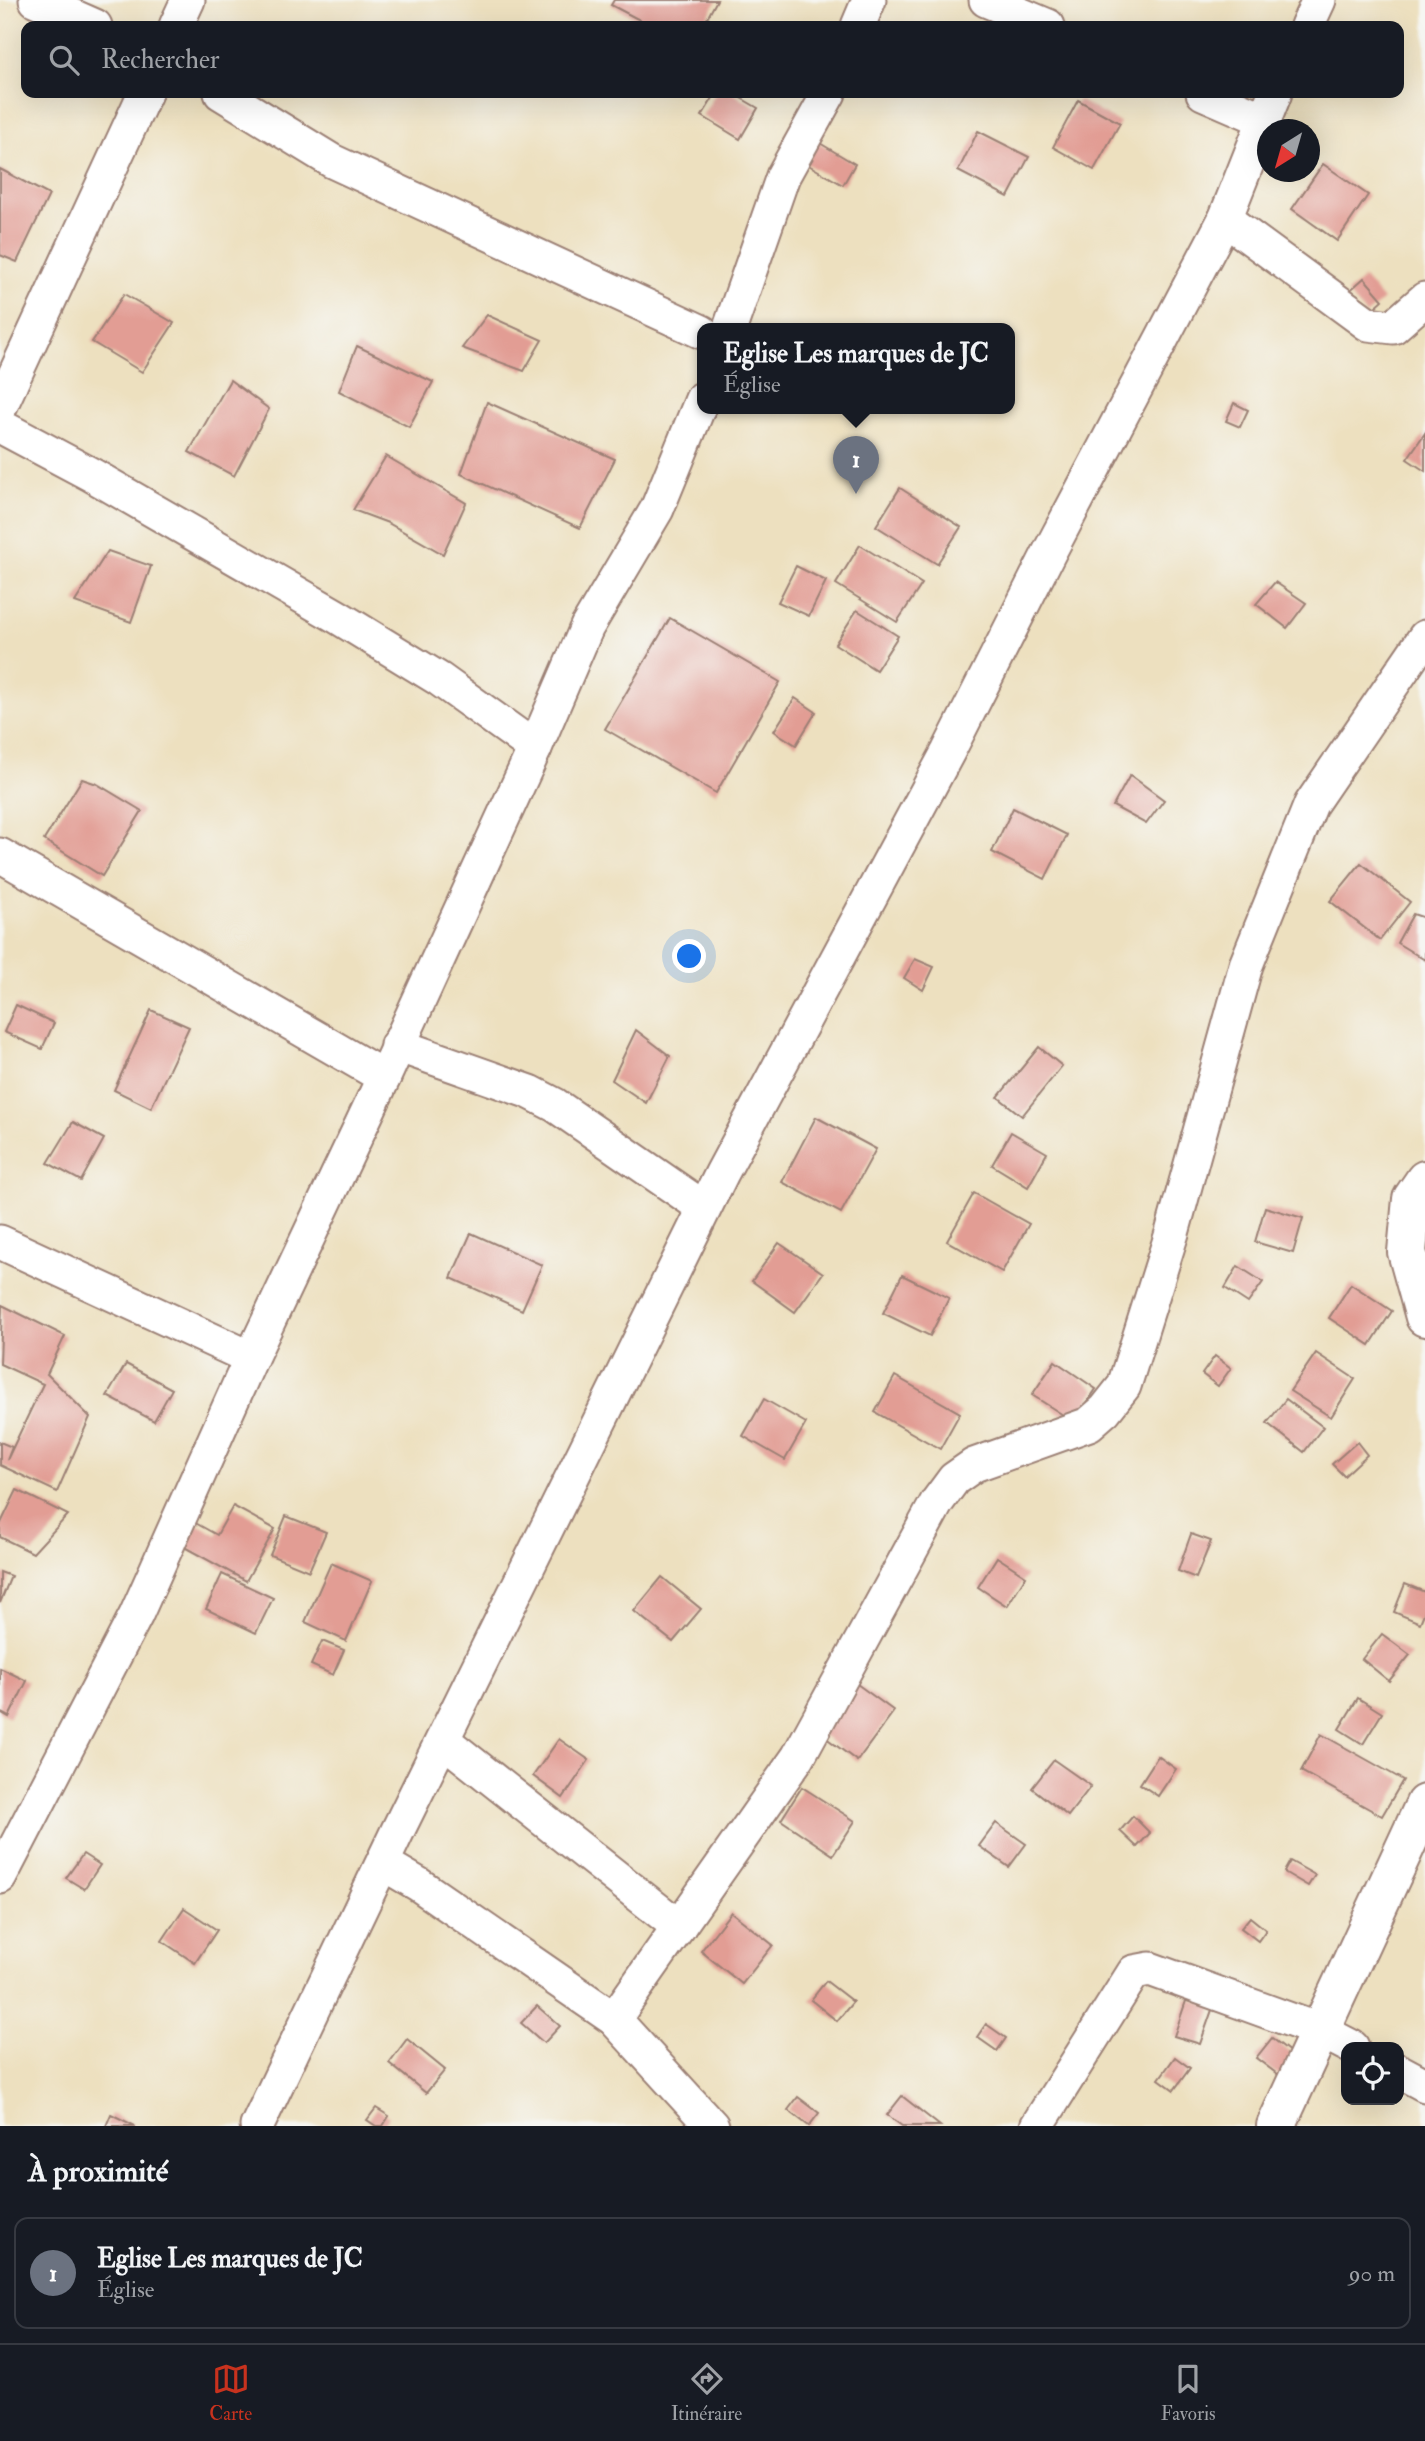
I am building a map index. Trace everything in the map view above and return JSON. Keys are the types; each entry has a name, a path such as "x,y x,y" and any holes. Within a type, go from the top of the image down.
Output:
{"street":[{"path":"36,0 83,21"},
{"path":"178,21 188,0"},
{"path":"860,21 869,0"},
{"path":"986,0 1036,21"},
{"path":"1309,21 1319,0"},
{"path":"0,407 143,98"},
{"path":"229,98 332,161 697,330"},
{"path":"732,323 783,176 826,98"},
{"path":"257,2126 704,1208 948,752 1224,219 1269,106 1228,98"},
{"path":"1224,219 1368,324 1393,327 1425,299"},
{"path":"0,1877 136,1615 251,1358 384,1077 587,627 657,509 697,411"},
{"path":"0,426 92,475 338,617 439,679 534,748"},
{"path":"614,2019 798,1757 937,1503 954,1479 974,1465 1089,1424 1105,1410 1124,1386 1175,1219 1246,965 1256,940 1311,804 1425,637"},
{"path":"0,855 384,1077"},
{"path":"397,1045 530,1092 555,1105 704,1208"},
{"path":"1425,1180 1412,1199 1407,1252 1425,1317"},
{"path":"0,1242 251,1358"},
{"path":"443,1741 679,1927"},
{"path":"1276,2126 1337,2039 1425,1804"},
{"path":"384,1864 418,1884 614,2019 712,2126"},
{"path":"1037,2126 1134,1972 1150,1969 1337,2039"},
{"path":"1404,2074 1425,2085"}],"building":[{"path":"614,0 717,0 706,21 641,21 611,5"},
{"path":"713,98 741,98 758,108 740,139 702,116"},
{"path":"1078,100 1120,123 1094,170 1053,147"},
{"path":"978,131 1029,157 1008,197 958,171"},
{"path":"818,142 855,164 843,185 805,163"},
{"path":"1323,164 1368,195 1337,241 1292,209 1311,182 1320,182 1320,168"},
{"path":"0,169 49,195 17,262 0,255"},
{"path":"1364,278 1383,300 1366,315 1347,293"},
{"path":"124,294 174,323 142,372 92,342"},
{"path":"487,315 542,340 524,371 462,348"},
{"path":"357,346 433,382 409,427 339,391"},
{"path":"230,380 269,409 234,476 189,452"},
{"path":"487,402 615,459 580,528 461,474"},
{"path":"1234,403 1248,410 1240,427 1226,421"},
{"path":"1425,433 1425,471 1407,459"},
{"path":"386,456 466,503 443,554 388,523 353,510"},
{"path":"900,488 961,527 937,564 876,526"},
{"path":"860,545 922,584 897,622 836,584"},
{"path":"108,551 151,566 131,622 75,602"},
{"path":"796,566 826,581 809,616 778,602"},
{"path":"1275,582 1306,603 1287,628 1256,604"},
{"path":"857,610 898,636 876,670 835,644"},
{"path":"670,618 780,682 716,793 605,729"},
{"path":"795,698 816,712 796,745 774,731"},
{"path":"1130,775 1164,800 1146,824 1113,806"},
{"path":"82,779 97,784 142,811 102,876 44,840"},
{"path":"1013,808 1067,835 1045,879 992,852"},
{"path":"1361,863 1410,902 1380,940 1330,901"},
{"path":"1413,914 1425,918 1425,960 1397,943"},
{"path":"915,959 934,967 923,990 904,978"},
{"path":"16,1005 54,1023 42,1049 4,1032"},
{"path":"151,1010 189,1027 151,1108 114,1090"},
{"path":"636,1030 670,1056 646,1103 612,1080"},
{"path":"1039,1047 1062,1066 1022,1116 998,1097"},
{"path":"816,1117 876,1149 841,1213 782,1182"},
{"path":"73,1122 104,1139 81,1181 48,1163"},
{"path":"1011,1132 1047,1153 1028,1187 992,1165"},
{"path":"974,1193 1029,1224 1002,1272 947,1241"},
{"path":"1265,1207 1303,1218 1293,1253 1255,1242"},
{"path":"471,1233 542,1265 522,1310 451,1278"},
{"path":"779,1243 823,1273 795,1312 752,1281"},
{"path":"1238,1266 1263,1282 1248,1303 1225,1288"},
{"path":"902,1275 949,1298 930,1336 883,1313"},
{"path":"1351,1284 1392,1311 1370,1345 1329,1318"},
{"path":"2,1305 65,1336 47,1374 90,1417 57,1492 0,1465 0,1442 12,1447 7,1460 43,1384 0,1364"},
{"path":"1316,1353 1355,1379 1331,1417 1290,1391"},
{"path":"1215,1356 1231,1368 1218,1386 1202,1374"},
{"path":"1055,1361 1096,1389 1074,1422 1032,1395"},
{"path":"126,1364 172,1389 154,1421 107,1396"},
{"path":"895,1376 960,1413 940,1449 875,1412"},
{"path":"764,1399 806,1423 785,1460 743,1436"},
{"path":"1286,1399 1323,1427 1304,1452 1267,1423"},
{"path":"1357,1442 1367,1455 1344,1476 1332,1464"},
{"path":"17,1490 68,1515 33,1553 0,1537 0,1525"},
{"path":"233,1506 275,1529 246,1581 177,1543 190,1520 217,1535"},
{"path":"286,1516 326,1532 309,1571 270,1555"},
{"path":"1191,1534 1211,1541 1196,1578 1178,1571"},
{"path":"997,1557 1026,1576 1007,1606 978,1587"},
{"path":"331,1563 372,1581 346,1641 305,1622"},
{"path":"0,1572 11,1576 0,1603"},
{"path":"222,1574 273,1598 256,1633 206,1609"},
{"path":"662,1577 701,1609 673,1642 634,1611"},
{"path":"1405,1584 1425,1592 1425,1611 1420,1623 1394,1612"},
{"path":"1382,1634 1410,1655 1389,1681 1362,1659"},
{"path":"322,1641 344,1650 333,1675 311,1665"},
{"path":"0,1668 27,1681 9,1717 0,1712"},
{"path":"857,1684 894,1711 857,1761 821,1734"},
{"path":"1358,1698 1382,1713 1363,1744 1339,1729"},
{"path":"1321,1734 1403,1780 1382,1816 1301,1771"},
{"path":"559,1739 589,1760 563,1798 533,1776"},
{"path":"1158,1756 1176,1769 1158,1796 1140,1784"},
{"path":"1054,1760 1091,1786 1068,1816 1032,1788"},
{"path":"802,1787 855,1821 833,1855 781,1820"},
{"path":"1133,1816 1150,1833 1137,1847 1120,1831"},
{"path":"996,1823 1026,1844 1009,1867 979,1846"},
{"path":"83,1854 100,1865 84,1889 66,1878"},
{"path":"1290,1861 1315,1875 1308,1886 1284,1872"},
{"path":"184,1908 217,1930 195,1963 162,1941"},
{"path":"731,1912 773,1945 742,1984 701,1951"},
{"path":"1250,1917 1266,1930 1258,1941 1241,1928"},
{"path":"826,1981 853,2002 837,2021 811,2000"},
{"path":"1187,1998 1213,2007 1200,2044 1174,2036"},
{"path":"537,2006 560,2026 544,2043 521,2023"},
{"path":"986,2024 1006,2038 997,2051 977,2037"},
{"path":"1272,2038 1295,2056 1280,2076 1256,2058"},
{"path":"407,2039 445,2070 426,2093 389,2063"},
{"path":"1175,2057 1190,2068 1174,2090 1159,2079"},
{"path":"902,2096 940,2126 902,2126 887,2115"},
{"path":"798,2097 819,2113 809,2126 788,2110"},
{"path":"376,2108 389,2116 383,2126 376,2126 367,2120"},
{"path":"111,2114 135,2126 106,2126"}],"place":[{"name":"Eglise Les marques de JC","path":"856,494"}]}
